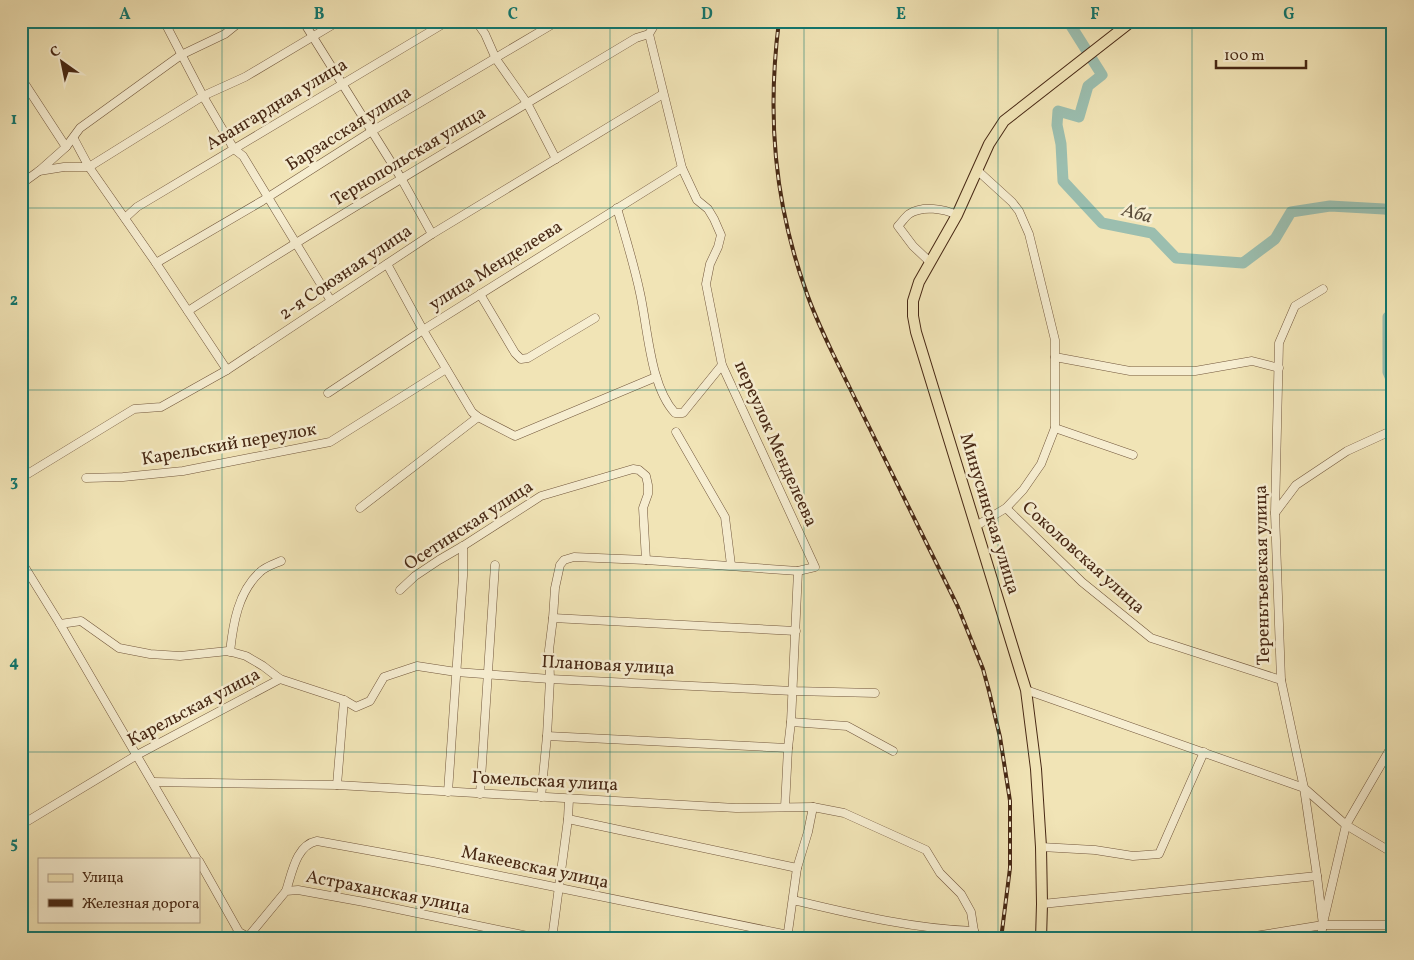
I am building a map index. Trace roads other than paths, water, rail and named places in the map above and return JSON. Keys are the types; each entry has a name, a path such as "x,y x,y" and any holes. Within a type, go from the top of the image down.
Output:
{"main road":[{"name":"Минусинская улица","path":"1041,939 1041,847 1036,769 1026,690 916,332 913,301 919,282 957,215 989,144 1004,122 1132,21"}],"street":[{"path":"164,21 203,96 234,149 243,156 294,243 331,301"},
{"path":"21,184 66,147 74,139 80,128 181,55 225,34 242,21"},
{"path":"303,21 401,178 432,234"},
{"path":"40,170 64,166 89,167 203,96 245,77 339,21"},
{"name":"Авангардная улица","path":"125,218 137,207 448,21"},
{"path":"476,21 485,34 496,59 527,103 556,159"},
{"name":"Барзасская улица","path":"156,263 268,198 372,131 558,21"},
{"path":"649,34 655,24 654,21"},
{"name":"переулок Менделеева","path":"649,34 682,168 697,200 708,209 721,235 710,264 706,284 722,365 815,567 798,571"},
{"name":"Тернопольская улица","path":"188,311 294,243 401,178 636,38 649,34"},
{"path":"21,78 66,147"},
{"name":"2-я Союзная улица","path":"21,478 134,409 161,407 227,370 432,234 663,94"},
{"path":"74,139 89,167 227,370"},
{"name":"улица Менделеева","path":"328,393 423,330 682,168"},
{"name":"Соколовская улица","path":"976,526 1006,508 1023,490 1041,464 1055,428 1053,331 1027,228 1012,202 978,170"},
{"path":"618,208 640,293 656,377 668,406 675,413 683,413 722,365"},
{"path":"930,262 913,246 898,226 910,213 923,209 944,209 957,215"},
{"path":"387,264 423,330 442,358 446,369 472,412 515,436 656,377"},
{"name":"Тереньтьевская улица","path":"1320,939 1323,925 1304,788 1281,680 1275,513 1279,343 1294,306 1323,289"},
{"path":"480,294 515,353 521,358 528,358 595,318"},
{"path":"1055,357 1130,371 1195,371 1252,361 1279,368"},
{"name":"Карельский переулок","path":"86,478 183,472 330,442 446,369"},
{"path":"360,508 478,417"},
{"path":"1055,428 1133,455"},
{"path":"1275,513 1296,485 1347,451 1393,430"},
{"path":"676,432 725,518 731,566"},
{"name":"Осетинская улица","path":"400,590 415,576 439,560 541,496 633,469 639,470 646,476 648,485 648,494 643,508 646,560"},
{"name":"Соколовская улица","path":"1006,508 1082,582 1151,638 1281,680"},
{"path":"448,792 464,576 463,546"},
{"path":"541,797 547,736 550,678 549,650 554,618 555,588 560,565 564,560 574,557 798,571 793,691 785,807"},
{"path":"21,561 197,858"},
{"path":"230,652 233,626 241,601 260,571 281,561"},
{"path":"480,794 495,565"},
{"path":"554,618 796,631"},
{"name":"Карельская улица","path":"21,825 137,755 280,679 246,656 230,652 180,656 150,654 119,648 81,621 60,624"},
{"name":"Плановая улица","path":"344,700 356,706 370,701 384,677 418,666 456,672 550,678 793,691 875,693"},
{"path":"280,679 344,700 337,785"},
{"path":"1026,690 1304,788 1346,825 1393,853"},
{"path":"791,722 847,726 892,752"},
{"path":"547,736 788,748"},
{"path":"1323,925 1346,825 1393,744"},
{"path":"1041,847 1095,850 1132,856 1159,854 1204,752"},
{"name":"Гомельская улица","path":"153,782 337,785 736,808 813,808 844,813 926,850 940,873 961,894 971,912 974,935"},
{"path":"552,939 569,799"},
{"path":"788,937 797,868 813,808"},
{"path":"568,819 797,868"},
{"name":"Макеевская улица","path":"286,891 300,851 310,842 317,841 433,862 788,937 808,939"},
{"path":"200,864 238,932 250,938"},
{"path":"1042,904 1317,876"},
{"name":"Астраханская улица","path":"250,938 286,891 298,890 542,939"},
{"path":"793,900 860,916 974,935"},
{"path":"1236,939 1323,925 1393,925"},
{"path":"228,939 238,932"}],"waterway":[{"name":"Аба","path":"1068,21 1102,75 1088,86 1079,117 1058,111 1057,125 1061,144 1063,181 1102,223 1152,233 1176,258 1243,263 1275,239 1291,212 1330,206 1393,211"},
{"name":"Аба","path":"1393,315 1388,317 1388,372 1393,384"}],"railway":[{"path":"779,21 774,90 776,158 780,191 795,258 815,315 958,607 983,669 989,691 1000,737 1010,801 1010,868 1001,939"}]}
